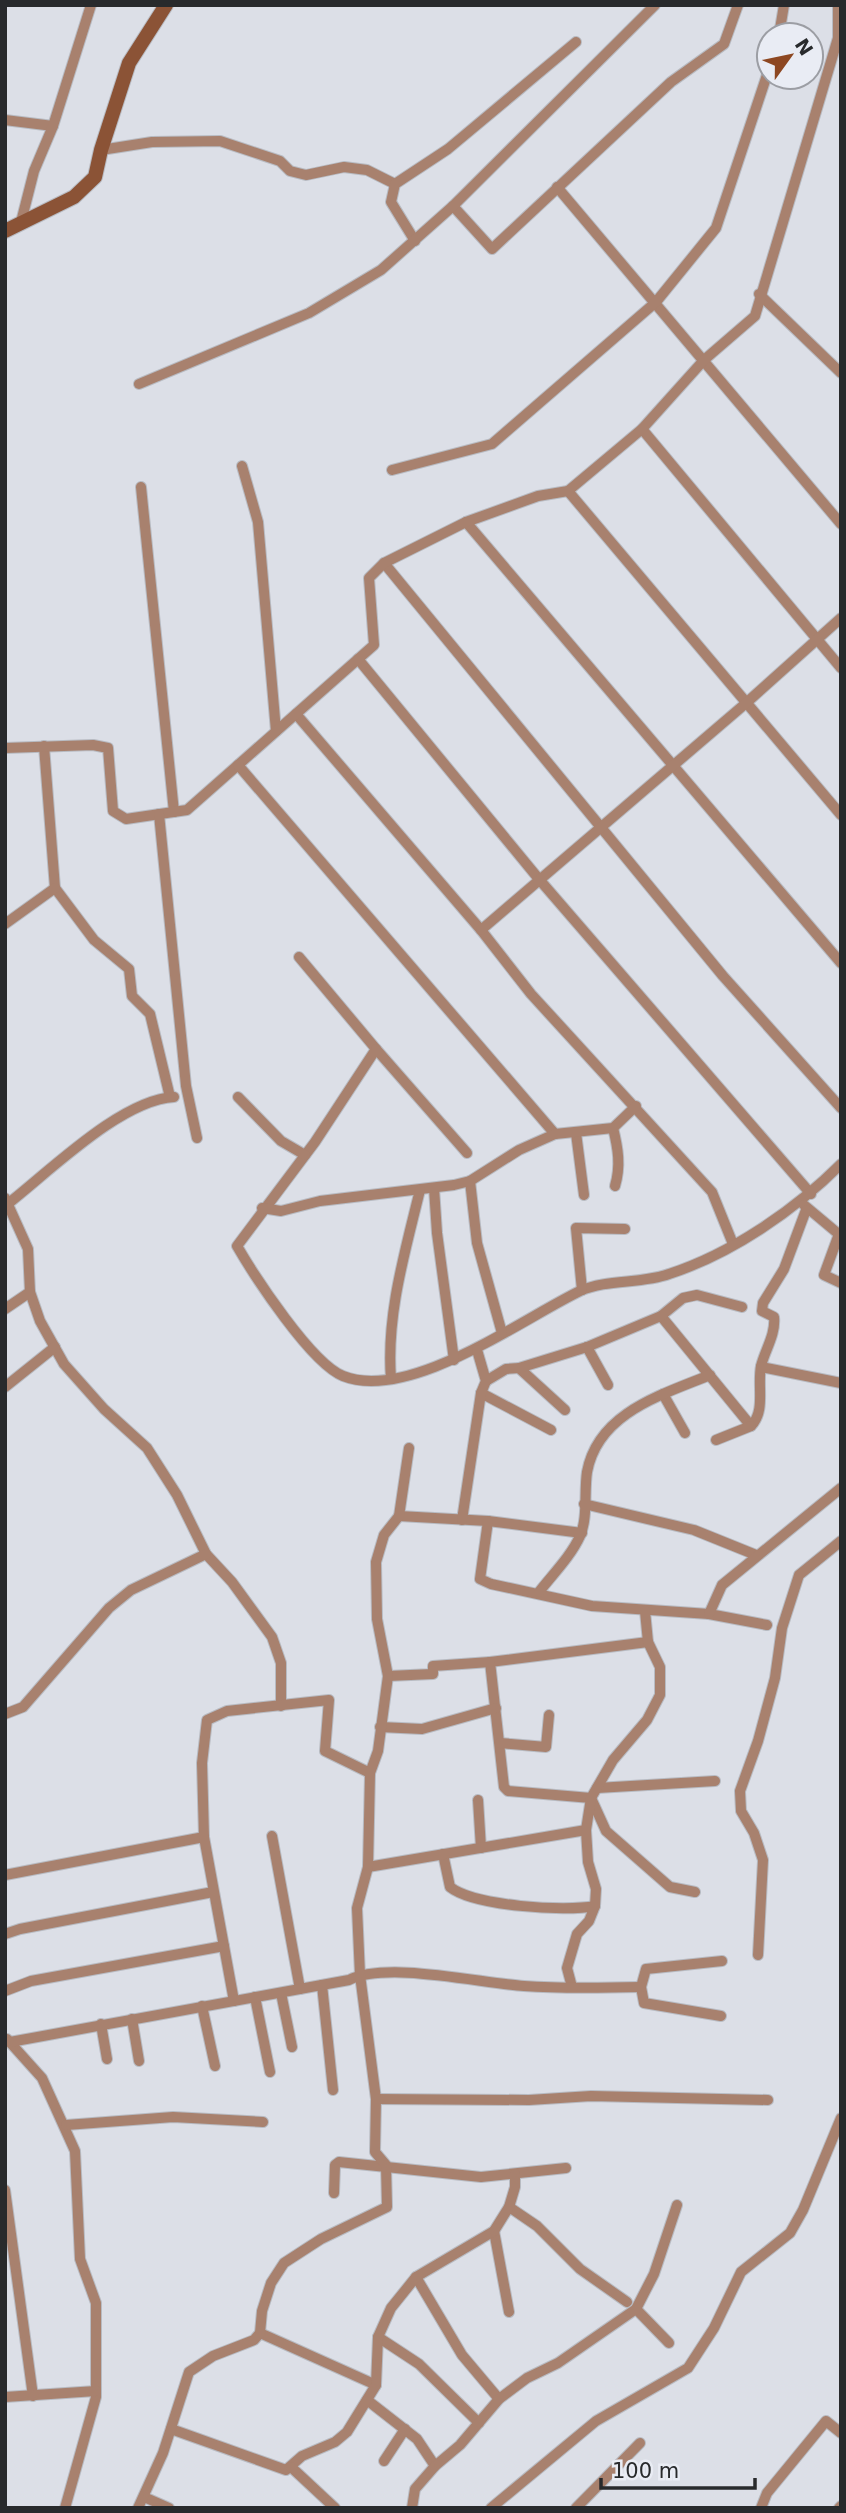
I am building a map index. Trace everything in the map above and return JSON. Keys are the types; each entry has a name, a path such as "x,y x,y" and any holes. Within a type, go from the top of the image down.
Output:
{"main road":[{"path":"5,231 74,197 95,177 129,63 166,5"}],"street":[{"path":"22,222 34,172 53,125 91,5"},
{"path":"139,384 309,313 381,270 453,206 654,5"},
{"path":"453,206 492,249 671,82 724,44 738,5"},
{"path":"5,748 93,745 108,748 113,811 126,819 187,810 374,645 369,578 384,563 466,522 538,496 568,491 642,429 704,360 755,316 759,294 839,38 838,5"},
{"path":"415,241 391,202 395,184 448,149 576,42"},
{"path":"392,470 492,444 656,302 716,228 762,91"},
{"path":"5,120 53,125"},
{"path":"101,150 152,142 220,141 280,161 290,171 306,175 344,167 367,170 395,184"},
{"path":"557,187 841,524"},
{"path":"759,294 840,370"},
{"path":"642,429 841,668"},
{"path":"242,466 258,522 276,731"},
{"path":"141,487 174,812"},
{"path":"568,491 744,704 841,815"},
{"path":"466,522 841,963"},
{"path":"384,563 723,976 841,1108"},
{"path":"481,930 841,618"},
{"path":"358,659 806,1201 840,1235 824,1275 841,1283"},
{"path":"296,713 481,930 562,1030 636,1106 712,1192 733,1244"},
{"path":"44,746 55,888 94,940 128,969 132,996 150,1014 170,1097"},
{"path":"238,765 506,1081 555,1134"},
{"path":"159,814 187,1096 197,1138"},
{"path":"5,924 55,888"},
{"path":"299,957 467,1153"},
{"path":"376,1049 305,1155 262,1208 237,1246 274,1305 340,1375 363,1381 391,1379 454,1360 477,1350 502,1333 582,1290 667,1275 733,1244 806,1201 841,1164"},
{"path":"187,1096 152,1100 130,1110 6,1203 28,1249 33,1304 64,1364 104,1409 147,1448 177,1495 206,1554 232,1582 272,1637 281,1662 281,1706"},
{"path":"238,1097 281,1141 305,1155"},
{"path":"262,1208 281,1210 320,1201 420,1190 470,1181 519,1150 555,1134 613,1128 636,1106"},
{"path":"613,1128 619,1150 619,1173 615,1186"},
{"path":"576,1133 584,1195"},
{"path":"470,1181 477,1243 502,1333"},
{"path":"434,1188 437,1233 454,1360"},
{"path":"391,1379 394,1305 420,1190"},
{"path":"716,1440 751,1426 758,1416 761,1367 775,1326 774,1317 762,1311 763,1303 784,1269 806,1201"},
{"path":"582,1290 576,1228 625,1229"},
{"path":"5,1309 30,1292"},
{"path":"462,1520 481,1393 486,1381 506,1369 519,1368 587,1347 661,1316 683,1298 697,1295 742,1307"},
{"path":"661,1316 751,1426"},
{"path":"5,1387 55,1347"},
{"path":"587,1347 608,1385"},
{"path":"477,1350 486,1381"},
{"path":"761,1367 841,1383"},
{"path":"519,1368 565,1410"},
{"path":"539,1592 582,1533 590,1459 602,1434 613,1423 663,1394 710,1375"},
{"path":"481,1393 551,1430"},
{"path":"663,1394 685,1433"},
{"path":"169,2508 141,2502 171,2429 189,2372 212,2356 254,2340 260,2333 262,2311 271,2283 284,2263 321,2239 387,2207 386,2165 375,2151 376,2099 360,1975 357,1908 368,1867 370,1773 388,1676 377,1619 376,1562 384,1535 399,1516 409,1448"},
{"path":"709,1614 722,1585 841,1488"},
{"path":"584,1504 694,1530 756,1555"},
{"path":"399,1516 488,1521 582,1533"},
{"path":"488,1521 480,1579 491,1584 539,1592 592,1606 709,1614 767,1625"},
{"path":"758,1955 763,1860 754,1833 741,1811 740,1791 758,1741 775,1678 782,1628 799,1575 841,1541"},
{"path":"5,1714 23,1707 109,1608 131,1590 206,1554"},
{"path":"572,1987 567,1968 577,1934 589,1921 595,1906 596,1889 588,1862 586,1830 594,1793 613,1760 647,1720 660,1695 660,1667 648,1642 645,1611"},
{"path":"388,1676 433,1674 433,1666 490,1662 648,1642"},
{"path":"490,1662 506,1790 594,1793 715,1781"},
{"path":"234,2001 204,1837 202,1763 206,1720 227,1711 329,1699 325,1751 370,1773"},
{"path":"380,1727 422,1728 496,1708"},
{"path":"500,1743 545,1747 550,1715"},
{"path":"594,1793 606,1831 670,1887 695,1892"},
{"path":"478,1800 481,1848"},
{"path":"368,1867 586,1830"},
{"path":"272,1836 300,1989"},
{"path":"5,1875 204,1837"},
{"path":"443,1854 450,1887 473,1900 572,1911 595,1906"},
{"path":"5,1934 213,1892"},
{"path":"5,1991 31,1981 225,1946"},
{"path":"721,2015 644,2003 641,1987 646,1969 722,1961"},
{"path":"8,2039 281,1993 349,1980 360,1975 401,1973 521,1986 641,1987"},
{"path":"322,1985 333,2090"},
{"path":"281,1993 292,2047"},
{"path":"255,1997 270,2072"},
{"path":"202,2006 215,2066"},
{"path":"132,2019 139,2061"},
{"path":"101,2024 107,2059"},
{"path":"8,2039 42,2078 75,2151 80,2259 96,2303 96,2391 65,2508"},
{"path":"376,2099 529,2100 591,2096 768,2099"},
{"path":"65,2125 173,2117 263,2122"},
{"path":"491,2508 596,2421 688,2368 714,2328 741,2272 790,2233 803,2210 841,2118"},
{"path":"334,2193 337,2163 386,2165 481,2177 566,2168"},
{"path":"171,2429 286,2470 302,2456 335,2442 346,2432 376,2385 378,2337 391,2308 416,2277 494,2231 509,2207 515,2174"},
{"path":"5,2190 10,2257 33,2396"},
{"path":"412,2508 415,2489 435,2466 460,2445 499,2399 527,2378 558,2363 631,2306 654,2274 677,2205"},
{"path":"509,2207 537,2226 580,2269 631,2306 669,2343"},
{"path":"494,2231 509,2312"},
{"path":"416,2277 462,2355 499,2399"},
{"path":"260,2333 376,2385"},
{"path":"378,2337 419,2364 478,2423"},
{"path":"5,2397 96,2391"},
{"path":"368,2400 405,2429 435,2466"},
{"path":"761,2508 767,2493 826,2421 841,2433"},
{"path":"384,2461 405,2429"},
{"path":"576,2508 640,2443"},
{"path":"291,2467 335,2508"}]}
